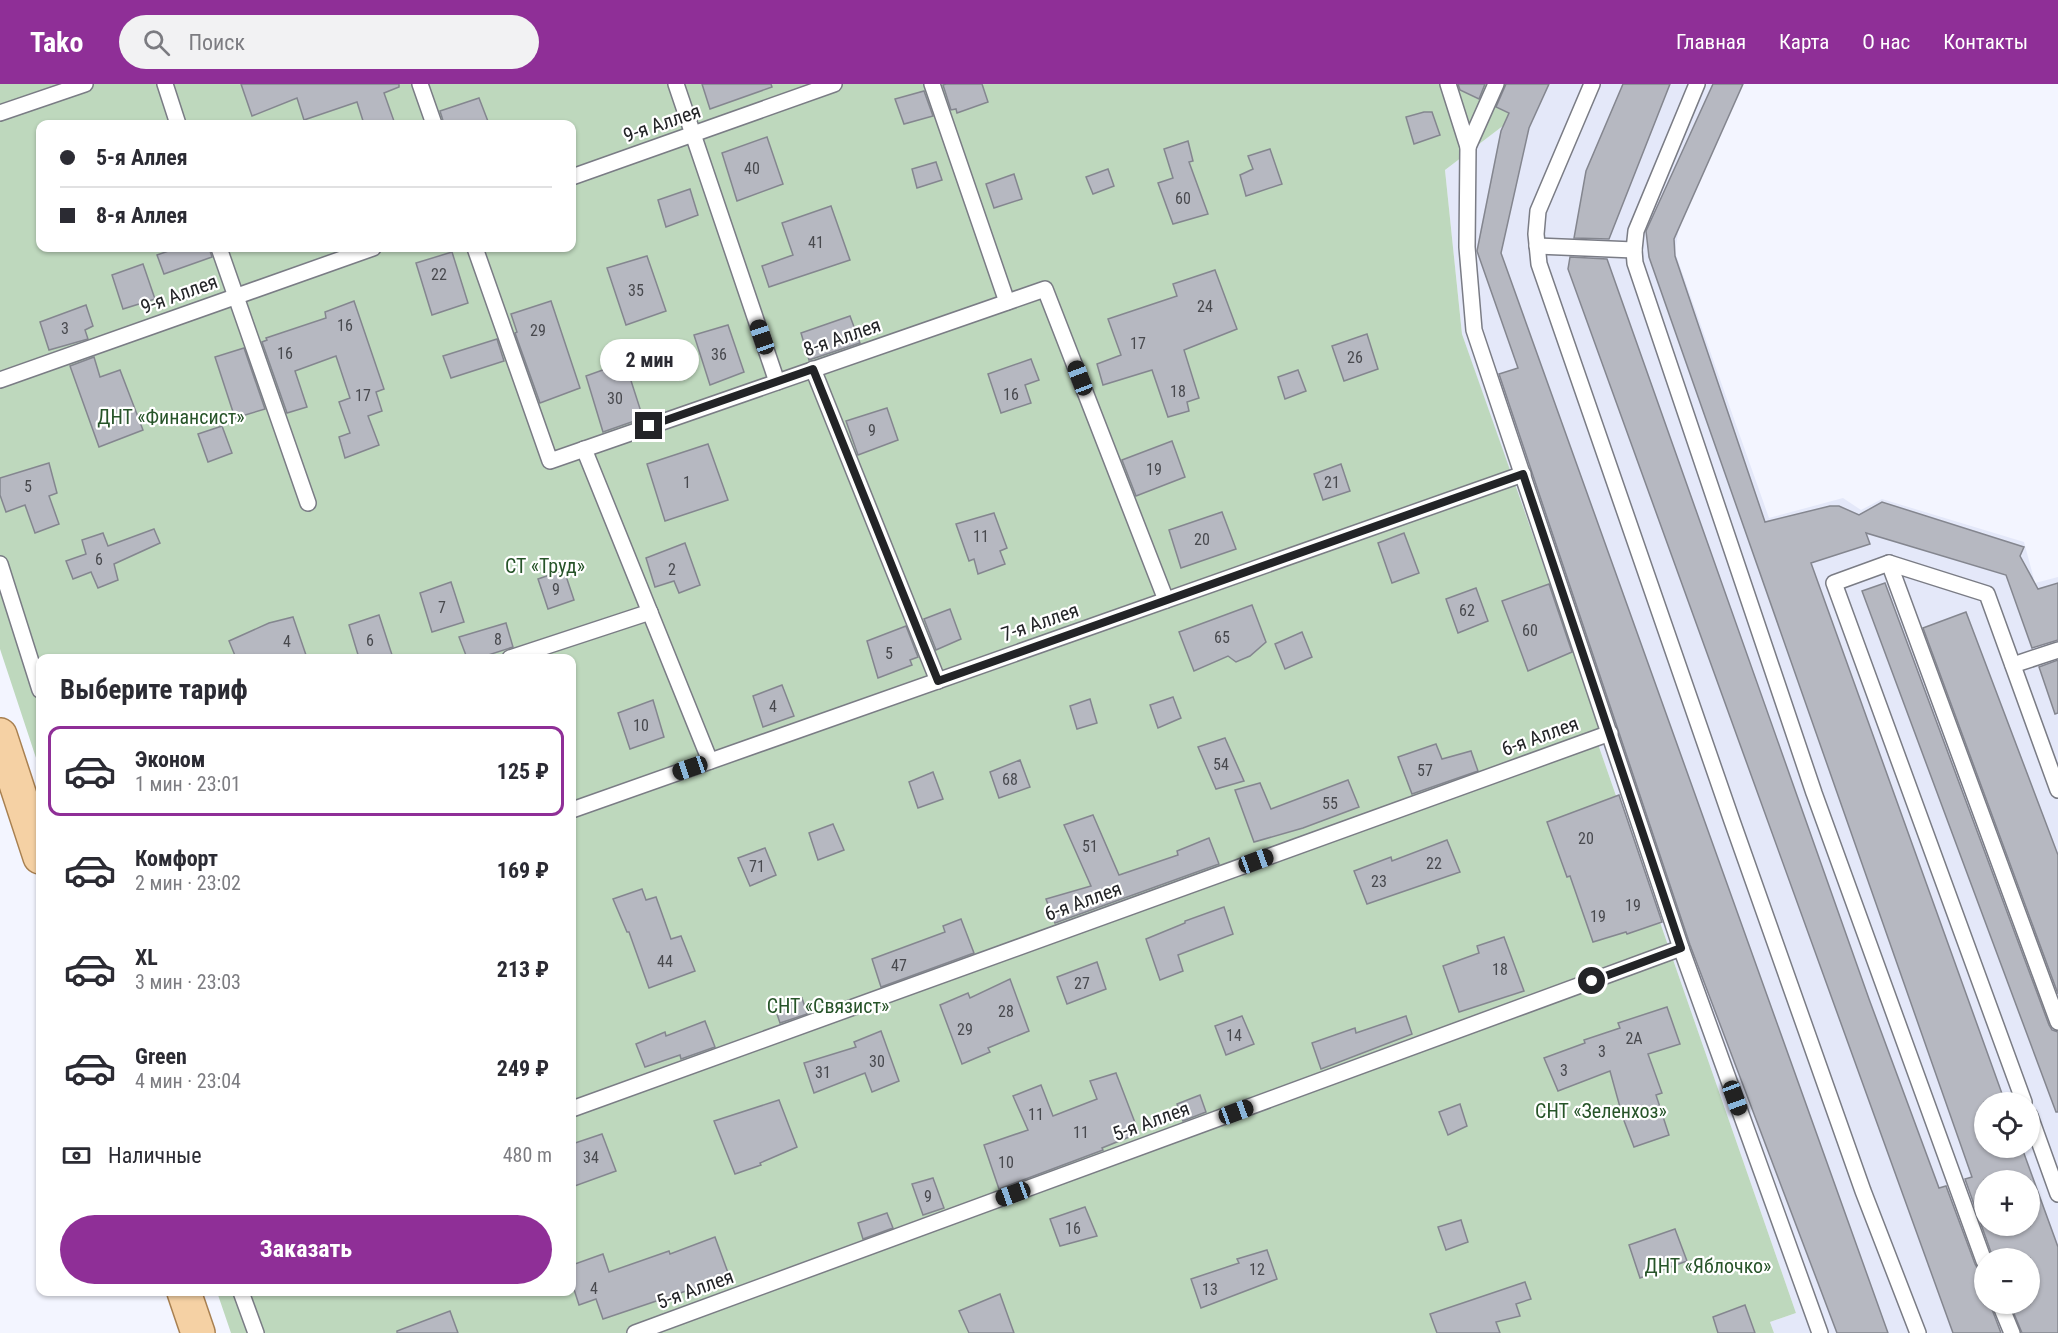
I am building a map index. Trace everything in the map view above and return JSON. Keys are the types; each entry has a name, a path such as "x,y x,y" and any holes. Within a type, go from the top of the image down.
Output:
{"main road":[{"path":"0,735 36,845"},
{"path":"185,1296 198,1333"}],"lane":[{"path":"0,113 86,84"},
{"path":"165,84 177,120"},
{"path":"420,84 433,120"},
{"path":"676,84 777,382"},
{"name":"9-я Аллея","path":"576,176 834,84"},
{"path":"933,84 1007,302"},
{"path":"1448,84 1468,147 1467,247 1474,330 1681,948 1820,1333"},
{"path":"1468,147 1496,84"},
{"path":"1592,84 1539,211 1536,234 1539,264 1863,1191 1918,1333"},
{"path":"1696,84 1636,231 1634,250 1640,281 1814,793 1979,1248"},
{"path":"1537,246 1634,250"},
{"path":"220,252 308,504"},
{"name":"9-я Аллея","path":"0,380 362,252"},
{"name":"8-я Аллея","path":"476,252 550,460 1046,289 1166,600"},
{"path":"813,369 938,681"},
{"path":"584,449 710,761"},
{"name":"7-я Аллея","path":"576,809 1523,474"},
{"path":"1889,563 2058,1022"},
{"path":"2020,1092 1834,583 1889,563 1987,594 2058,790"},
{"path":"0,564 36,677"},
{"path":"522,654 650,612"},
{"path":"2013,665 2058,651"},
{"name":"6-я Аллея","path":"576,1108 1610,733"},
{"name":"5-я Аллея","path":"635,1333 1681,948"},
{"path":"2040,1144 2058,1194"},
{"path":"242,1296 256,1333"},
{"path":"2004,1314 2012,1333"}],"shaded area":[{"path":"1527,84 1743,84 1679,227 1675,252 1769,518 1843,498 1861,510 1882,499 2024,542 2035,583 2058,577 2058,1333 1774,1333 1770,1322 1796,1313 1598,744 1516,489 1462,334 1445,170 1512,119"}],"green space":[{"path":"0,84 1527,84 1512,119 1445,170 1462,334 1606,742 1598,744 1796,1313 1770,1322 1774,1333 231,1333 218,1296 576,1296 576,654 36,654 36,758 0,649"}],"building":[{"path":"241,84 399,84 399,87 384,93 394,120 363,120 357,102 304,120 297,98 252,116"},
{"path":"702,84 771,84 772,87 710,109"},
{"path":"982,84 988,102 957,113 956,109 951,110 943,85"},
{"path":"1458,84 1485,84 1479,99 1460,90"},
{"path":"1506,84 1549,84 1529,128 1501,253 1888,1333 1837,1333 1690,945 1499,374 1518,368 1477,251 1501,131 1509,113 1496,107"},
{"path":"1623,84 1670,84 1609,239 1574,238 1586,171"},
{"path":"1713,84 1743,84 1674,239 1675,256 1765,522 1830,506 1839,506 1859,515 1882,502 2024,547 2020,556 2038,589 2058,583 2058,640 2032,648 2006,575 1866,533 1870,544 1811,563 2001,1092 1974,1092 1974,1158 2026,1158 2030,1170 1974,1170 1974,1204 1965,1179 1972,1177 1649,257 1646,231"},
{"path":"924,91 933,116 904,124 895,99"},
{"path":"479,98 487,120 443,120 440,111"},
{"path":"1432,112 1440,135 1414,144 1406,117"},
{"path":"767,137 783,184 737,201 722,153"},
{"path":"1188,141 1193,161 1189,162 1208,214 1173,224 1158,183 1173,178 1164,149"},
{"path":"1270,149 1282,184 1246,196 1240,175 1253,169 1248,156"},
{"path":"936,162 942,180 917,188 912,169"},
{"path":"1108,169 1114,186 1093,194 1086,177"},
{"path":"1014,174 1022,199 994,208 986,184"},
{"path":"690,189 698,215 666,227 658,200"},
{"path":"831,206 850,260 769,287 762,266 793,255 782,223"},
{"path":"166,252 210,252 212,257 164,274 157,255"},
{"path":"452,252 468,303 432,315 416,263"},
{"path":"647,256 666,311 626,325 607,268"},
{"path":"1570,257 1607,259 1869,999 1939,1188 1946,1186 1974,1261 1974,1314 1994,1314 2001,1333 1953,1333 1568,269"},
{"path":"143,264 155,299 123,309 112,275"},
{"path":"1215,270 1237,329 1184,350 1199,398 1187,402 1189,411 1168,417 1152,370 1103,385 1097,364 1121,355 1108,319 1177,296 1173,284"},
{"path":"354,301 384,389 376,392 382,411 368,416 379,445 345,458 339,437 350,433 339,402 350,398 336,356 295,371 307,407 287,413 262,342 267,340 266,338 326,318 325,312"},
{"path":"551,301 580,388 540,403 515,333 517,332 511,314"},
{"path":"86,305 93,326 85,330 88,339 49,350 40,322"},
{"path":"850,316 860,343 809,360 801,333"},
{"path":"728,325 744,372 710,385 694,335"},
{"path":"1367,334 1378,369 1344,381 1332,346"},
{"path":"497,339 504,361 451,378 443,356"},
{"path":"244,348 265,409 235,418 215,357"},
{"path":"94,357 100,377 120,370 143,430 99,447 70,366"},
{"path":"1031,359 1039,380 1025,385 1031,403 1001,413 988,374"},
{"path":"625,362 643,418 603,432 586,376"},
{"path":"1298,370 1306,391 1285,399 1278,377"},
{"path":"887,408 898,440 858,455 846,421"},
{"path":"222,426 232,453 208,462 198,434"},
{"path":"1172,441 1185,477 1136,496 1122,460"},
{"path":"708,444 728,500 665,521 647,464"},
{"path":"49,463 57,493 49,496 59,524 35,533 25,505 6,512 0,495 0,478"},
{"path":"1341,464 1350,491 1323,500 1314,474"},
{"path":"1222,512 1236,549 1181,568 1169,530"},
{"path":"994,513 1007,548 1000,551 1005,564 978,574 974,559 969,561 956,524"},
{"path":"154,529 160,543 114,564 118,580 98,588 91,572 73,579 66,561 86,554 82,540 103,533 108,546"},
{"path":"1404,533 1419,573 1392,583 1378,543"},
{"path":"685,543 700,585 679,593 674,581 655,587 646,558"},
{"path":"564,570 574,600 548,609 538,579"},
{"path":"451,582 464,622 432,632 420,593"},
{"path":"1885,583 2049,1025 2052,1030 2058,1032 2058,1112 2056,1112 1862,591"},
{"path":"1549,584 1572,652 1528,671 1502,601"},
{"path":"1476,588 1488,621 1458,633 1446,599"},
{"path":"1252,605 1266,642 1250,656 1236,662 1228,656 1194,671 1179,632"},
{"path":"950,609 961,639 936,650 924,619"},
{"path":"1966,612 2058,855 2058,994 1923,628"},
{"path":"379,615 392,654 358,654 349,625"},
{"path":"293,617 306,654 234,654 229,641 269,623"},
{"path":"506,623 513,647 491,654 465,654 459,637"},
{"path":"906,626 918,657 910,660 912,665 878,678 867,641"},
{"path":"1302,632 1312,657 1285,669 1275,644"},
{"path":"2058,660 2058,713 2055,714 2039,667"},
{"path":"782,685 794,716 763,727 753,696"},
{"path":"1173,697 1181,718 1158,728 1150,705"},
{"path":"1090,699 1097,723 1077,729 1070,706"},
{"path":"653,700 664,737 630,749 618,713"},
{"path":"1225,738 1244,781 1216,789 1198,747"},
{"path":"1436,744 1442,759 1471,751 1478,771 1412,794 1398,757"},
{"path":"1020,760 1030,787 999,798 990,772"},
{"path":"933,772 943,799 918,808 909,782"},
{"path":"1348,780 1359,807 1303,828 1254,842 1235,790 1260,783 1271,809"},
{"path":"1619,795 1662,922 1593,942 1570,876 1567,877 1547,822"},
{"path":"1093,815 1119,875 1178,855 1177,851 1209,838 1219,864 1055,923 1046,899 1091,886 1064,825"},
{"path":"833,824 844,850 818,860 809,833"},
{"path":"1447,840 1460,872 1367,904 1354,871 1391,857 1392,861"},
{"path":"765,848 776,875 750,886 738,858"},
{"path":"642,889 646,900 656,897 671,939 681,936 695,971 649,988 629,932 613,899"},
{"path":"1224,907 1233,934 1178,955 1183,971 1160,980 1146,939 1185,923 1185,921"},
{"path":"961,919 974,953 881,987 872,959 945,932 943,926"},
{"path":"1504,937 1524,991 1459,1012 1443,966 1479,953 1477,946"},
{"path":"1097,962 1106,989 1067,1004 1057,977"},
{"path":"1010,979 1029,1031 988,1048 990,1052 962,1064 940,1005 968,993 970,998"},
{"path":"802,998 807,1014 780,1023 775,1008"},
{"path":"1667,1007 1680,1044 1648,1054 1662,1093 1656,1095 1669,1135 1634,1147 1610,1071 1558,1091 1544,1058 1585,1043 1584,1040 1620,1028 1618,1023"},
{"path":"1242,1016 1254,1044 1226,1055 1215,1026"},
{"path":"1406,1016 1412,1034 1321,1069 1312,1043 1355,1028 1356,1033"},
{"path":"705,1021 715,1047 681,1059 680,1055 645,1067 636,1044 665,1032 666,1036"},
{"path":"881,1031 899,1081 872,1092 865,1073 814,1093 804,1063 856,1047 854,1042"},
{"path":"1116,1073 1139,1133 1102,1148 1103,1150 999,1189 984,1145 1028,1130 1013,1096 1041,1085 1053,1116 1097,1099 1090,1081"},
{"path":"1200,1095 1206,1112 1183,1121 1177,1104"},
{"path":"779,1100 797,1147 760,1163 761,1165 735,1174 714,1121"},
{"path":"1460,1104 1467,1126 1448,1135 1439,1112"},
{"path":"602,1134 616,1171 576,1186 576,1143"},
{"path":"933,1178 944,1208 923,1215 912,1184"},
{"path":"2040,1198 2058,1247 2058,1333 2022,1333 2014,1314 2040,1314 2040,1248 1989,1248 1985,1236 2040,1236"},
{"path":"1085,1207 1097,1236 1060,1246 1050,1219"},
{"path":"887,1213 893,1228 863,1239 858,1223"},
{"path":"1461,1220 1468,1242 1446,1250 1438,1227"},
{"path":"1675,1229 1687,1261 1640,1278 1629,1245"},
{"path":"715,1237 731,1281 703,1291 701,1286 603,1319 596,1299 579,1305 576,1296 576,1264 603,1254 609,1272 669,1251 670,1254"},
{"path":"1267,1250 1277,1279 1201,1308 1191,1279 1239,1263 1237,1259"},
{"path":"1525,1282 1531,1299 1516,1304 1520,1316 1496,1322 1500,1333 1437,1333 1430,1314"},
{"path":"1000,1294 1014,1333 969,1333 959,1311"},
{"path":"1745,1305 1755,1333 1718,1333 1713,1317"},
{"path":"450,1311 458,1333 397,1333 397,1331"}],"route":[{"path":"649,426 813,369 938,681 1523,474 1681,948 1592,981"}],"park label":[{"name":"ДНТ «Финансист»","path":"171,417"},
{"name":"СТ «Труд»","path":"545,566"},
{"name":"СНТ «Связист»","path":"828,1006"},
{"name":"СНТ «Зеленхоз»","path":"1601,1111"},
{"name":"ДНТ «Яблочко»","path":"1708,1266"}]}
